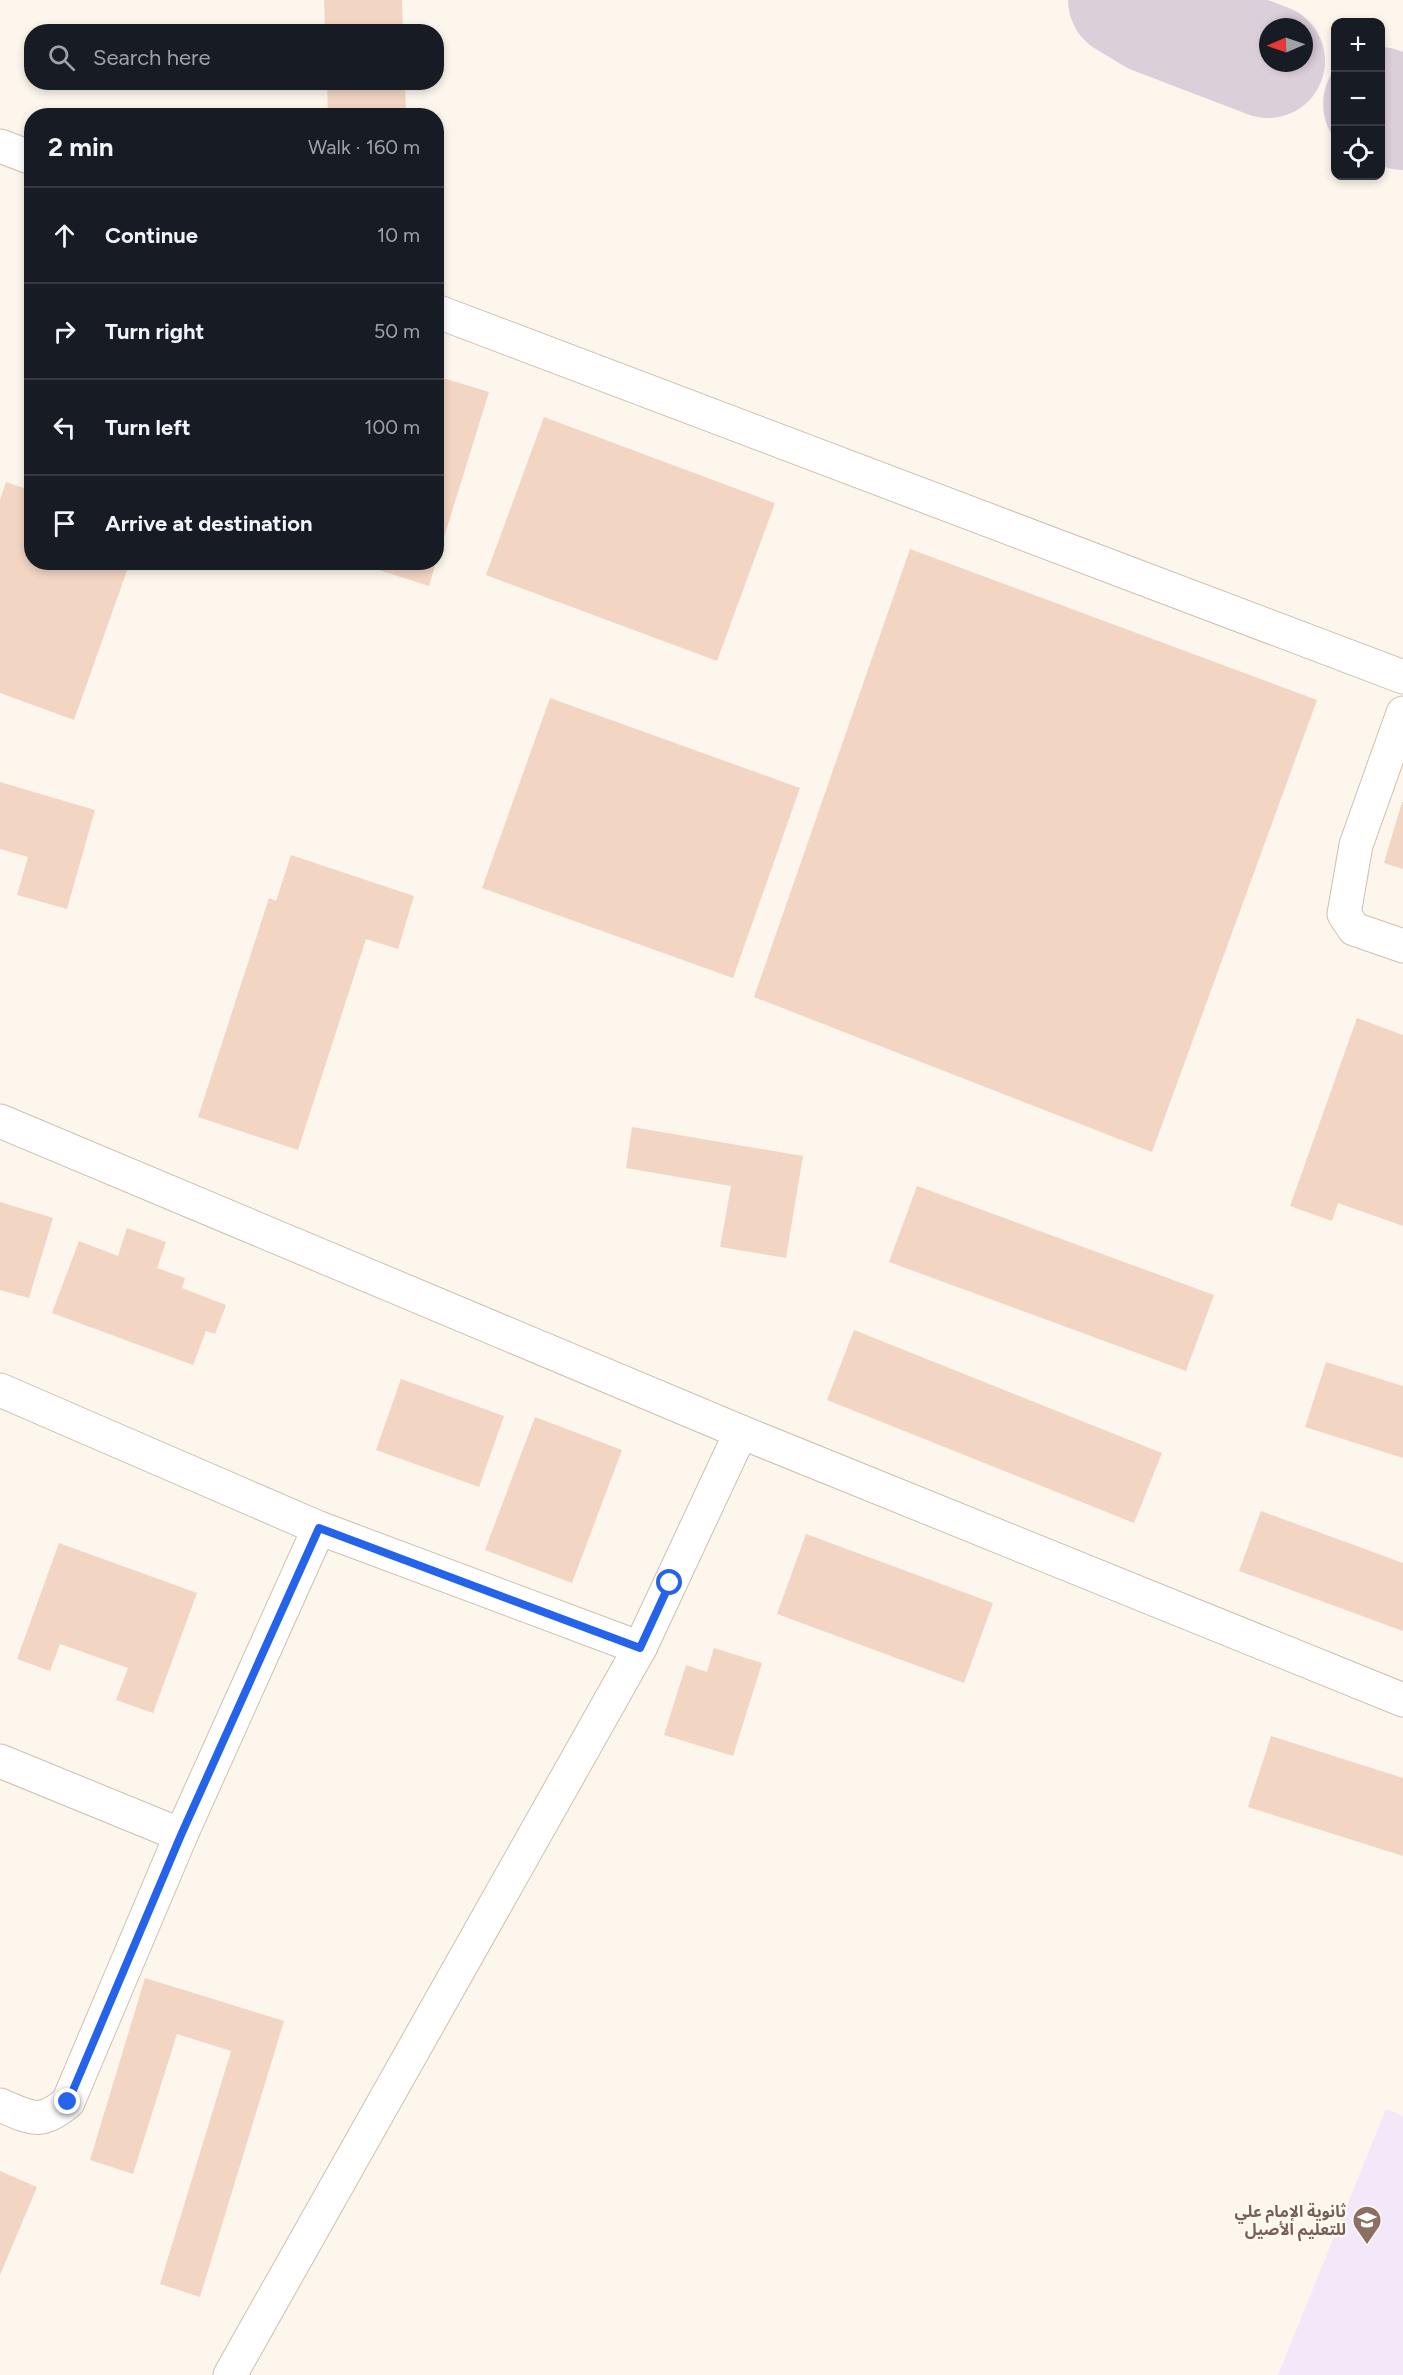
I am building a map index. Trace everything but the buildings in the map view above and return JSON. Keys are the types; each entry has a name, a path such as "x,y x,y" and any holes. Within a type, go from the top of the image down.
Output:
{"street":[{"path":"0,146 24,155"},
{"path":"444,314 1403,677"},
{"path":"1403,713 1356,845 1344,914 1354,929 1403,946"},
{"path":"0,1121 741,1432 1403,1700"},
{"path":"0,1390 319,1528 640,1648"},
{"path":"230,2375 640,1648 741,1432"},
{"path":"0,2105 32,2118 52,2116 68,2102 181,1835 319,1528"},
{"path":"0,1761 181,1835"}],"shaded area":[{"name":"ثانوية الإمام علي للتعليم الأصيل","path":"1386,2109 1403,2116 1403,2375 1278,2375"}],"taxiway":[{"path":"1125,0 1153,17 1259,58"},
{"path":"1385,106 1403,113"}],"place":[{"name":"ثانوية الإمام علي للتعليم الأصيل","path":"1367,2246"}],"route":[{"path":"68,2102 181,1835 319,1528 640,1648 670,1583"}]}
